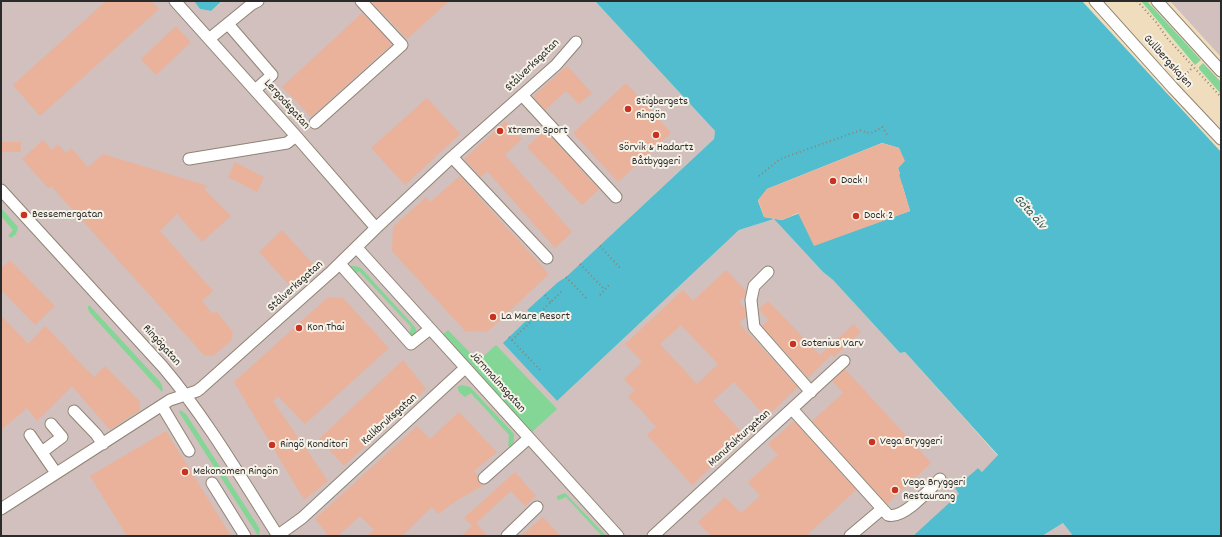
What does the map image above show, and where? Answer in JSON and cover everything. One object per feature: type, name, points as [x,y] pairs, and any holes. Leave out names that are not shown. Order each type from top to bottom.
[{"type":"street","name":"Lergodsgatan","points":[[175,1],[376,228]]},
{"type":"street","points":[[209,39],[252,4],[258,1]]},
{"type":"street","points":[[314,123],[402,45],[361,1]]},
{"type":"street","name":"Gullbergskajen","points":[[1095,1],[1221,139]]},
{"type":"street","points":[[1157,1],[1221,71]]},
{"type":"street","points":[[228,24],[272,74],[255,90]]},
{"type":"street","name":"Stålverksgatan","points":[[1,509],[175,398],[197,391],[340,264],[452,157],[556,65],[576,42]]},
{"type":"street","points":[[522,95],[616,196]]},
{"type":"street","points":[[189,159],[288,143],[296,136]]},
{"type":"street","points":[[452,157],[547,258]]},
{"type":"street","name":"Ringögatan","points":[[1,190],[157,361],[186,395],[218,441],[278,536]]},
{"type":"street","name":"Järnmalmsgatan","points":[[357,248],[618,536]]},
{"type":"street","points":[[340,264],[411,344],[430,329]]},
{"type":"street","points":[[768,272],[754,286],[752,300],[754,327],[811,392]]},
{"type":"street","name":"Manufakturgatan","points":[[653,536],[844,361]]},
{"type":"street","name":"Kalkbruksgatan","points":[[278,536],[302,518],[466,368]]},
{"type":"street","points":[[162,406],[189,450]]},
{"type":"street","points":[[792,409],[888,515],[892,516],[905,512],[940,479]]},
{"type":"street","points":[[74,411],[96,434],[103,444]]},
{"type":"street","points":[[42,452],[62,437],[51,424]]},
{"type":"street","points":[[30,435],[56,473]]},
{"type":"street","points":[[484,478],[529,438]]},
{"type":"street","points":[[212,483],[244,536]]},
{"type":"street","points":[[507,536],[538,507]]},
{"type":"street","points":[[850,536],[882,509]]},
{"type":"path","points":[[1137,1],[1156,22],[1167,38],[1221,97]]},
{"type":"path","points":[[1173,88],[1193,67]]},
{"type":"path","points":[[759,176],[780,159],[861,130],[866,133],[873,132],[882,127],[888,136]]},
{"type":"path","points":[[600,246],[621,269]]},
{"type":"path","points":[[580,264],[604,290]]},
{"type":"path","points":[[566,277],[588,300]]},
{"type":"path","points":[[600,295],[610,284]]},
{"type":"path","points":[[512,340],[562,291]]},
{"type":"path","points":[[545,295],[551,302]]},
{"type":"path","points":[[510,337],[542,372]]},
{"type":"shaded area","points":[[1,1],[194,1],[200,9],[211,11],[223,1],[595,1],[715,131],[714,139],[566,277],[558,282],[527,310],[532,315],[504,343],[557,401],[739,230],[774,219],[900,353],[905,352],[998,456],[982,472],[978,468],[955,488],[960,494],[913,536],[1,536]]},
{"type":"shaded area","points":[[1170,1],[1221,1],[1221,57]]},
{"type":"shaded area","points":[[1063,523],[1073,536],[1042,536]]},
{"type":"green space","points":[[1141,1],[1147,1],[1201,60],[1195,65]]},
{"type":"green space","points":[[1203,63],[1221,82],[1221,94],[1199,69]]},
{"type":"green space","points":[[1,208],[18,227],[16,234],[11,238],[8,236],[13,230],[1,216]]},
{"type":"green space","points":[[348,267],[361,268],[414,326],[416,333],[413,337],[409,337],[411,327],[359,271],[354,275]]},
{"type":"green space","points":[[88,306],[90,306],[161,383],[163,389],[162,392],[90,313]]},
{"type":"green space","points":[[448,330],[478,361],[496,345],[557,409],[532,432],[441,336]]},
{"type":"green space","points":[[462,385],[470,387],[514,434],[514,441],[511,447],[508,446],[509,435],[471,393],[465,397],[459,392],[457,387]]},
{"type":"green space","points":[[180,410],[186,414],[258,526],[260,530],[258,535],[179,412]]},
{"type":"green space","points":[[565,493],[606,536],[602,536],[566,497],[559,500],[557,499],[557,496]]},
{"type":"water","points":[[194,1],[222,1],[211,11],[200,9]]},
{"type":"water","name":"Göta älv","points":[[595,1],[1082,1],[1221,152],[1221,536],[1073,536],[1063,523],[1042,536],[913,536],[959,494],[955,488],[978,468],[982,472],[998,455],[905,352],[900,353],[774,219],[739,230],[557,401],[503,343],[532,315],[527,310],[558,282],[566,277],[714,139],[715,131]],"holes":[[[882,143],[899,148],[904,161],[898,168],[900,174],[782,220],[764,217],[758,201],[767,189]],[[902,184],[910,211],[815,245]]]},
{"type":"building","points":[[106,1],[151,1],[159,9],[40,116],[13,85]]},
{"type":"building","points":[[375,1],[449,1],[407,39],[373,3]]},
{"type":"building","points":[[362,13],[392,44],[311,117],[282,87]]},
{"type":"building","points":[[176,26],[191,42],[156,75],[141,59]]},
{"type":"building","points":[[567,66],[592,93],[579,104],[566,91],[545,110],[533,96]]},
{"type":"building","points":[[626,83],[671,133],[618,182],[573,133]]},
{"type":"building","points":[[427,98],[460,134],[405,185],[371,148]]},
{"type":"building","points":[[506,121],[522,139],[505,155],[572,232],[555,248],[487,171],[481,177],[464,159]]},
{"type":"building","points":[[545,130],[599,189],[582,205],[527,147]]},
{"type":"building","points":[[43,140],[52,150],[58,144],[66,153],[71,148],[88,167],[103,154],[208,186],[204,189],[231,216],[202,242],[177,214],[160,231],[213,291],[202,301],[212,313],[217,312],[233,332],[231,341],[213,356],[204,355],[51,186],[49,189],[22,159]]},
{"type":"building","points":[[1,142],[21,142],[21,152],[1,152]]},
{"type":"building","points":[[882,143],[899,148],[905,161],[898,168],[910,211],[814,246],[798,213],[782,220],[764,217],[758,200],[767,189]]},
{"type":"building","points":[[235,162],[264,177],[257,192],[228,177]]},
{"type":"building","points":[[460,176],[549,274],[487,332],[465,331],[392,251],[393,227],[426,197],[430,202]]},
{"type":"building","points":[[282,230],[314,265],[291,287],[259,252]]},
{"type":"building","points":[[10,260],[55,306],[35,325],[1,290],[1,269]]},
{"type":"building","points":[[726,270],[746,291],[744,297],[739,302],[745,309],[746,317],[739,323],[798,387],[766,417],[734,382],[713,401],[745,436],[692,485],[647,435],[656,427],[628,396],[635,391],[624,379],[642,362],[625,344],[683,290],[693,301]],"holes":[[[681,325],[718,364],[697,384],[660,344]]]},
{"type":"building","points":[[328,297],[343,298],[389,348],[305,424],[278,396],[273,401],[328,481],[304,500],[234,382]]},
{"type":"building","name":"Gotenius Varv","points":[[768,301],[820,355],[854,324],[861,332],[834,357],[832,354],[808,378],[762,326],[768,320],[759,309]]},
{"type":"building","points":[[1,315],[28,344],[45,326],[94,377],[105,366],[140,402],[140,410],[110,430],[72,386],[37,421],[27,408],[1,430]]},
{"type":"building","points":[[403,360],[426,389],[344,466],[319,439]]},
{"type":"building","name":"Vega Bryggeri","points":[[845,369],[931,463],[887,504],[812,421],[843,393],[832,381]]},
{"type":"building","points":[[459,412],[497,452],[474,471],[478,475],[479,482],[484,485],[456,501],[438,514],[432,507],[402,536],[367,536],[374,530],[360,516],[338,536],[329,536],[315,519],[417,426],[430,439]]},
{"type":"building","points":[[794,421],[856,490],[806,536],[711,536],[698,522],[725,497],[741,513],[760,496],[748,482],[778,455],[768,444]]},
{"type":"building","points":[[166,431],[231,536],[127,536],[90,476]]},
{"type":"building","points":[[515,472],[536,496],[525,506],[511,491],[476,523],[487,536],[461,536],[472,526],[464,518]]},
{"type":"building","points":[[543,517],[560,536],[521,536]]},
{"type":"place","name":"Stigbergets Ringön","points":[[628,109]]},
{"type":"place","name":"Xtreme Sport","points":[[500,131]]},
{"type":"place","name":"Sörvik & Hadartz Båtbyggeri","points":[[656,135]]},
{"type":"place","name":"Dock 1","points":[[833,181]]},
{"type":"place","name":"Bessemergatan","points":[[24,215]]},
{"type":"place","name":"Dock 2","points":[[856,216]]},
{"type":"place","name":"La Mare Resort","points":[[493,317]]},
{"type":"place","name":"Kon Thai","points":[[299,328]]},
{"type":"place","name":"Gotenius Varv","points":[[793,344]]},
{"type":"place","name":"Vega Bryggeri","points":[[872,442]]},
{"type":"place","name":"Ringö Konditori","points":[[272,445]]},
{"type":"place","name":"Mekonomen Ringön","points":[[185,472]]},
{"type":"place","name":"Vega Bryggeri Restaurang","points":[[895,490]]}]
